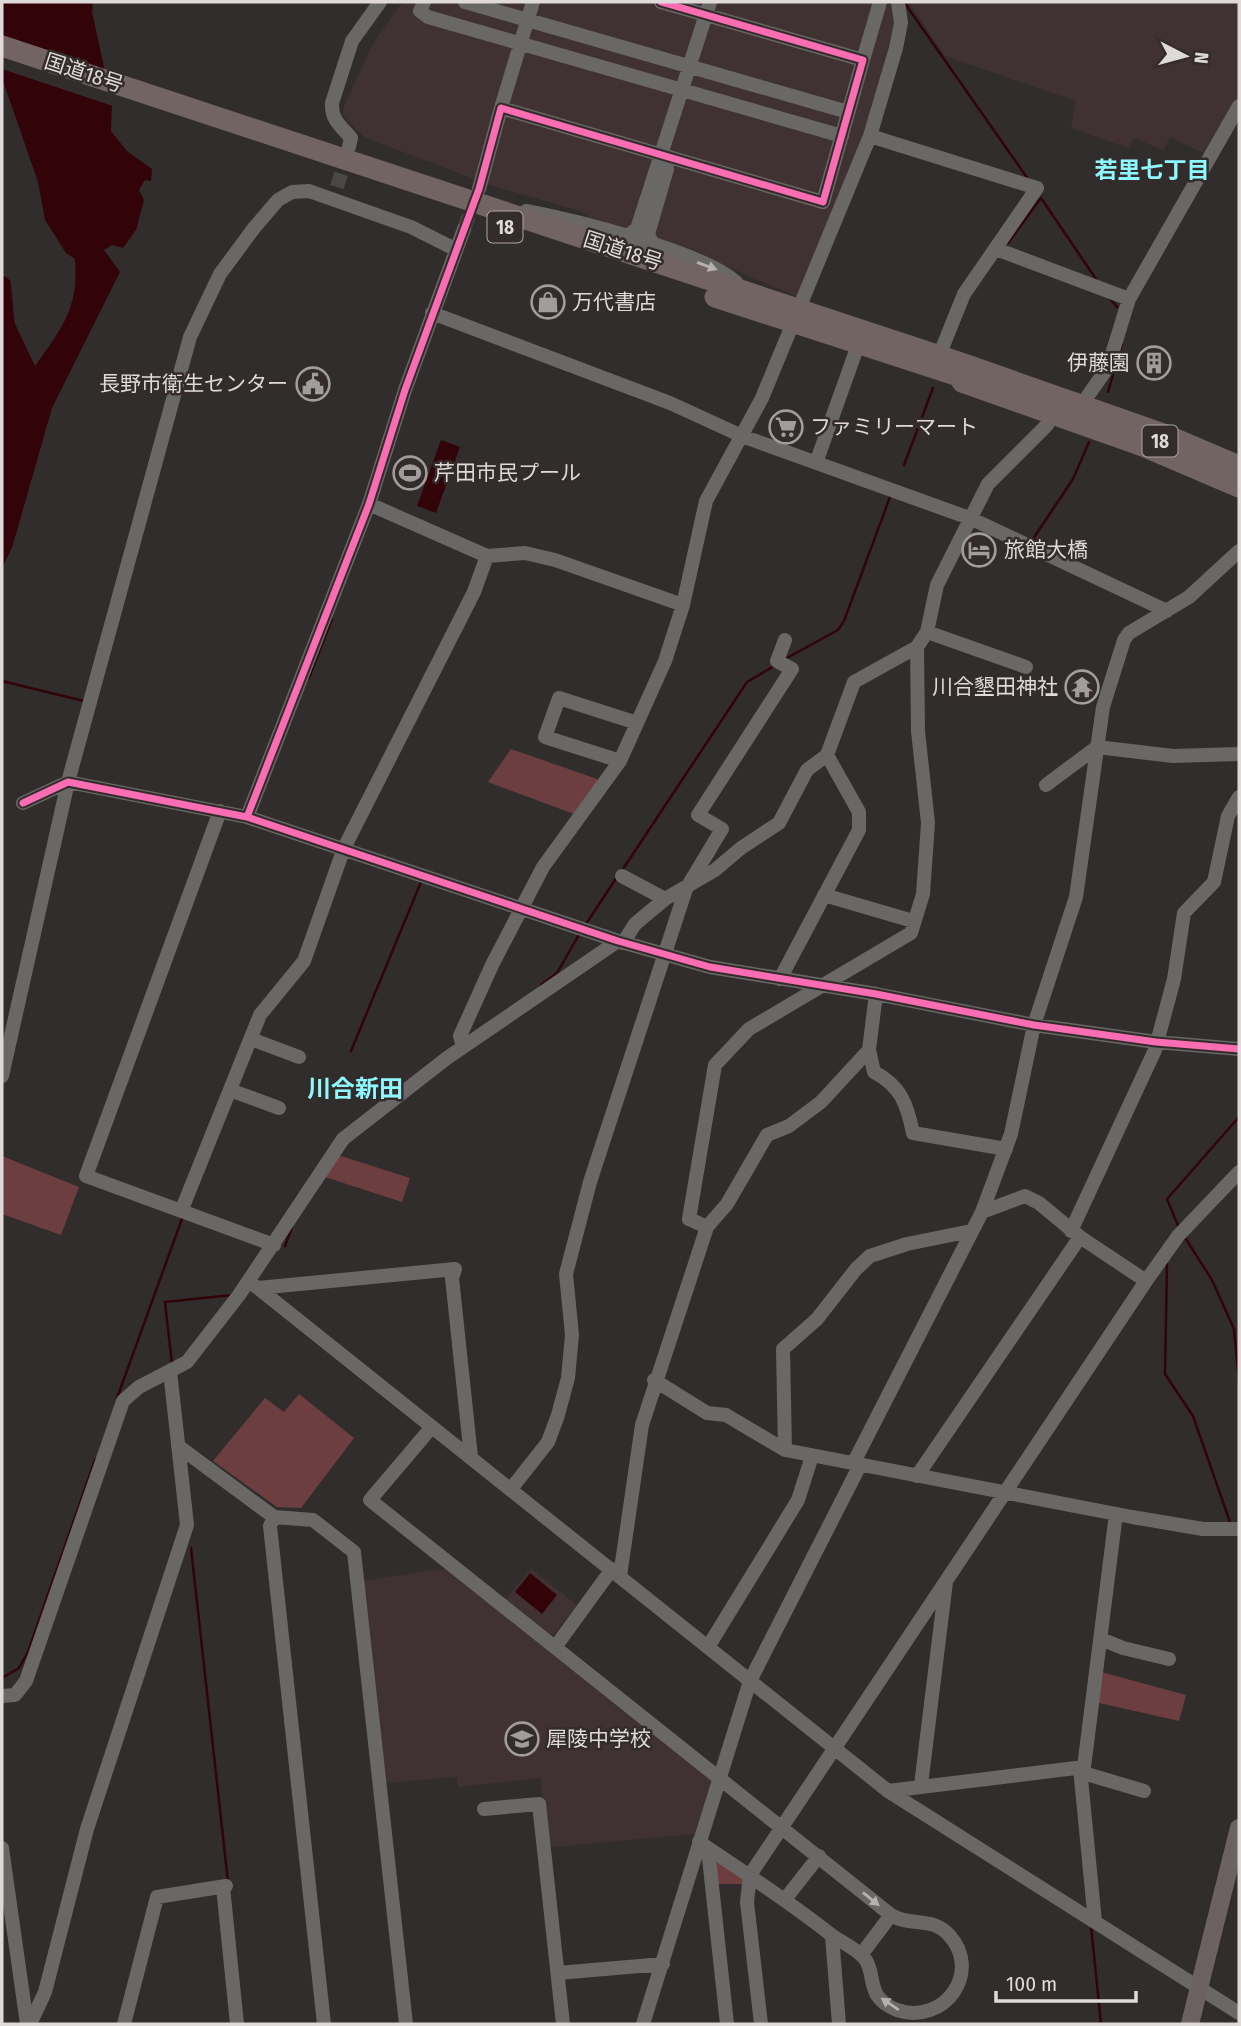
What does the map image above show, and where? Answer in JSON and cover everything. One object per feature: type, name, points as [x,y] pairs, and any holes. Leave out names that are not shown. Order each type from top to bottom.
[{"type":"highway","name":"国道18号","points":[[2,46],[275,143],[796,317],[1082,405],[1166,435],[1239,466]]},
{"type":"highway","name":"国道18号","points":[[2,59],[501,211],[745,291],[858,345],[950,365]]},
{"type":"highway","name":"18","points":[[950,365],[1053,413],[1185,462],[1239,487]]},
{"type":"highway","name":"国道18号","points":[[1082,405],[1239,475]]},
{"type":"highway","name":"18","points":[[1082,405],[1146,415],[1239,453]]},
{"type":"main road","points":[[1190,2024],[1239,1831]]},
{"type":"street","points":[[349,147],[351,138],[336,122],[332,103],[352,41],[380,2]]},
{"type":"street","points":[[424,2],[420,11],[428,17],[842,136]]},
{"type":"street","points":[[465,2],[848,112]]},
{"type":"street","points":[[479,189],[533,2]]},
{"type":"street","points":[[661,2],[708,8],[863,60]]},
{"type":"street","points":[[502,108],[823,202],[880,2]]},
{"type":"street","points":[[463,1047],[460,1036],[521,909],[543,867],[620,761],[664,661],[683,605],[705,501],[742,436],[796,317],[870,136],[896,48],[901,23],[898,2]]},
{"type":"street","points":[[625,236],[637,229],[708,8]]},
{"type":"street","points":[[1082,405],[1108,367],[1129,299],[1239,106]]},
{"type":"street","points":[[870,136],[1037,188],[964,295],[950,365]]},
{"type":"street","points":[[654,247],[648,233],[667,169],[663,154]]},
{"type":"street","points":[[2,1076],[68,782],[175,382],[198,315],[220,274],[278,200],[292,192],[335,193],[455,249]]},
{"type":"street","points":[[501,211],[510,207],[572,220],[625,236],[718,270],[745,291]]},
{"type":"street","points":[[247,817],[369,503],[432,313],[464,229]]},
{"type":"street","points":[[996,249],[1129,299]]},
{"type":"street","points":[[432,313],[670,403],[742,436],[972,519],[1167,611]]},
{"type":"street","points":[[816,463],[858,345]]},
{"type":"street","points":[[2,1696],[15,1695],[26,1681],[119,1400],[187,1362],[247,1289],[343,1139],[463,1047],[620,942],[635,924],[665,900],[686,889],[779,823],[807,770],[827,755],[854,682],[917,647],[927,632],[937,585],[988,484],[1047,425],[1053,413]]},
{"type":"street","points":[[369,503],[487,556],[525,553],[555,560],[683,605]]},
{"type":"street","points":[[643,2024],[704,1845],[720,1776],[750,1681],[982,1212],[1006,1149],[1023,1086],[1034,1025],[1076,897],[1103,707],[1124,640],[1129,633],[1189,597],[1239,551]]},
{"type":"street","points":[[181,1209],[260,1015],[303,961],[344,848],[474,593],[487,556]]},
{"type":"street","points":[[927,632],[1026,667]]},
{"type":"street","points":[[511,1489],[548,1442],[558,1415],[568,1378],[572,1335],[566,1274],[590,1182],[686,889],[722,829],[698,815],[792,669],[780,663],[785,640]]},
{"type":"street","points":[[707,1227],[689,1219],[715,1065],[749,1029],[911,933],[923,894],[928,822],[918,731],[917,647]]},
{"type":"street","points":[[620,761],[545,737],[559,698],[637,723]]},
{"type":"street","points":[[1046,785],[1097,747],[1173,756],[1239,754]]},
{"type":"street","points":[[780,979],[859,830],[861,821],[859,812],[827,755]]},
{"type":"street","points":[[23,803],[68,782],[220,811],[344,848],[664,955],[1034,1025],[1156,1042],[1239,1049]]},
{"type":"street","points":[[917,1476],[1076,1234],[1138,1091],[1156,1042],[1174,979],[1184,913],[1214,882],[1228,816],[1239,797]]},
{"type":"street","points":[[220,811],[86,1176],[274,1245]]},
{"type":"street","points":[[622,876],[665,900]]},
{"type":"street","points":[[824,895],[913,921]]},
{"type":"street","points":[[876,994],[869,1050],[874,1072],[891,1081],[898,1089],[908,1108],[913,1133],[1006,1149]]},
{"type":"street","points":[[251,1039],[299,1057]]},
{"type":"street","points":[[556,1646],[616,1573],[642,1425],[654,1380],[707,1227],[737,1188],[767,1135],[789,1126],[821,1102],[869,1050]]},
{"type":"street","points":[[230,1090],[275,1107]]},
{"type":"street","points":[[761,2024],[747,1902],[750,1875],[1146,1281],[1181,1233],[1239,1172]]},
{"type":"street","points":[[982,1212],[1025,1196],[1039,1203],[1076,1234],[1146,1281]]},
{"type":"street","points":[[785,1450],[783,1349],[817,1319],[856,1269],[870,1256],[950,1233],[971,1231]]},
{"type":"street","points":[[247,1289],[454,1269],[452,1278],[471,1457]]},
{"type":"street","points":[[247,1289],[471,1457],[888,1791],[1239,2013]]},
{"type":"street","points":[[29,2024],[45,1992],[87,1829],[187,1525],[170,1371]]},
{"type":"street","points":[[654,1380],[707,1413],[726,1415],[785,1450],[1116,1514],[1203,1529],[1239,1529]]},
{"type":"street","points":[[431,1428],[370,1500],[720,1776],[891,1915],[898,1920],[932,1922],[952,1938],[963,1962],[958,1989],[938,2010],[922,2013],[895,2010],[876,1994],[866,1960],[861,1955],[832,1936],[786,1898],[704,1845]]},
{"type":"street","points":[[178,1446],[274,1517],[313,1520],[354,1552],[405,2024]]},
{"type":"street","points":[[708,1647],[798,1500],[813,1456]]},
{"type":"street","points":[[1080,1770],[1084,1768],[1116,1514]]},
{"type":"street","points":[[274,1517],[270,1525],[324,2024]]},
{"type":"street","points":[[921,1785],[947,1577]]},
{"type":"street","points":[[1101,1639],[1123,1648],[1169,1659]]},
{"type":"street","points":[[1080,1770],[1095,1922]]},
{"type":"street","points":[[888,1791],[921,1785],[1080,1770],[1144,1791]]},
{"type":"street","points":[[484,1810],[539,1804],[563,2024]]},
{"type":"street","points":[[704,1845],[727,2024]]},
{"type":"street","points":[[2,1847],[29,2024]]},
{"type":"street","points":[[786,1898],[818,1856]]},
{"type":"street","points":[[124,2024],[156,1897],[225,1887],[237,2024]]},
{"type":"street","points":[[861,1955],[891,1915]]},
{"type":"street","points":[[832,1936],[839,2024]]},
{"type":"street","points":[[558,1973],[663,1964]]},
{"type":"shaded area","points":[[2,2],[93,2],[92,12],[112,104],[111,131],[127,151],[152,169],[151,181],[145,180],[139,190],[144,200],[136,230],[123,248],[112,245],[104,250],[120,272],[52,408],[12,548],[2,568],[2,304],[8,309],[35,366],[67,317],[76,276],[75,259],[66,253],[45,220],[38,182],[2,78]]},
{"type":"shaded area","points":[[410,2],[895,2],[896,38],[866,134],[798,297],[705,257],[590,218],[580,211],[490,185],[364,137],[344,117],[343,109],[372,45],[400,5]]},
{"type":"shaded area","points":[[909,2],[1239,2],[1239,99],[1206,154],[1170,137],[1163,150],[1134,138],[1128,148],[1071,128],[1076,101],[945,56]]},
{"type":"shaded area","points":[[441,440],[460,447],[436,513],[417,506]]},
{"type":"shaded area","points":[[511,749],[600,780],[574,814],[488,782]]},
{"type":"shaded area","points":[[338,1155],[410,1178],[402,1202],[325,1177]]},
{"type":"shaded area","points":[[2,1156],[79,1187],[61,1235],[2,1214]]},
{"type":"shaded area","points":[[299,1394],[354,1438],[301,1508],[277,1507],[213,1461],[265,1398],[284,1412]]},
{"type":"shaded area","name":"犀陵中学校","points":[[450,1568],[713,1780],[694,1834],[553,1847],[549,1844],[540,1778],[458,1787],[457,1777],[383,1783],[361,1581]]},
{"type":"shaded area","points":[[531,1569],[577,1605],[554,1634],[550,1635],[505,1600]]},
{"type":"shaded area","points":[[530,1573],[557,1595],[542,1614],[515,1592]]},
{"type":"shaded area","points":[[1101,1672],[1186,1695],[1179,1721],[1095,1702]]},
{"type":"shaded area","points":[[715,1858],[742,1878],[743,1884],[713,1884]]},
{"type":"pier","points":[[2,35],[109,71],[116,107],[2,69]]},
{"type":"waterway","points":[[904,2],[1028,179]]},
{"type":"waterway","points":[[1041,198],[1096,279]]},
{"type":"waterway","points":[[1008,243],[1040,199]]},
{"type":"waterway","points":[[2,285],[6,330]]},
{"type":"waterway","points":[[1109,297],[1117,307]]},
{"type":"waterway","points":[[1108,392],[1122,344]]},
{"type":"waterway","points":[[904,465],[933,388]]},
{"type":"waterway","points":[[1033,539],[1073,479],[1089,442]]},
{"type":"waterway","points":[[785,659],[838,630],[844,621],[890,497]]},
{"type":"waterway","points":[[309,678],[332,619]]},
{"type":"waterway","points":[[621,872],[747,682],[774,666]]},
{"type":"waterway","points":[[2,681],[84,701]]},
{"type":"waterway","points":[[586,924],[617,877]]},
{"type":"waterway","points":[[351,1051],[421,882]]},
{"type":"waterway","points":[[541,985],[557,973],[580,933]]},
{"type":"waterway","points":[[1179,1228],[1167,1199],[1239,1117]]},
{"type":"waterway","points":[[117,1398],[183,1216]]},
{"type":"waterway","points":[[285,1246],[292,1227]]},
{"type":"waterway","points":[[1184,1236],[1212,1280],[1234,1329],[1239,1383]]},
{"type":"waterway","points":[[1167,1263],[1165,1374],[1193,1416],[1231,1525]]},
{"type":"waterway","points":[[172,1364],[165,1302],[232,1295]]},
{"type":"waterway","points":[[2,1678],[19,1668],[28,1652],[95,1460]]},
{"type":"waterway","points":[[191,1548],[228,1882]]},
{"type":"waterway","points":[[1091,1926],[1101,2024]]},
{"type":"tunnel","points":[[337,187],[348,151]]},
{"type":"tunnel","points":[[464,229],[477,193]]},
{"type":"cycle path","points":[[247,817],[369,504],[405,390],[479,189],[501,108],[823,202],[863,60],[661,2]]},
{"type":"cycle path","points":[[23,803],[68,782],[247,817],[618,941],[710,967],[876,994],[1034,1025],[1156,1042],[1239,1049]]},
{"type":"place","name":"万代書店","points":[[548,302]]},
{"type":"place","name":"伊藤園","points":[[1154,363]]},
{"type":"place","name":"長野市衛生センター","points":[[313,384]]},
{"type":"place","name":"ファミリーマート","points":[[786,427]]},
{"type":"place","name":"芹田市民プール","points":[[410,473]]},
{"type":"place","name":"旅館大橋","points":[[979,550]]},
{"type":"place","name":"川合墾田神社","points":[[1082,687]]},
{"type":"place","name":"犀陵中学校","points":[[522,1739]]},
{"type":"district","name":"若里七丁目","points":[[1152,170]]},
{"type":"district","name":"川合新田","points":[[355,1089]]}]
